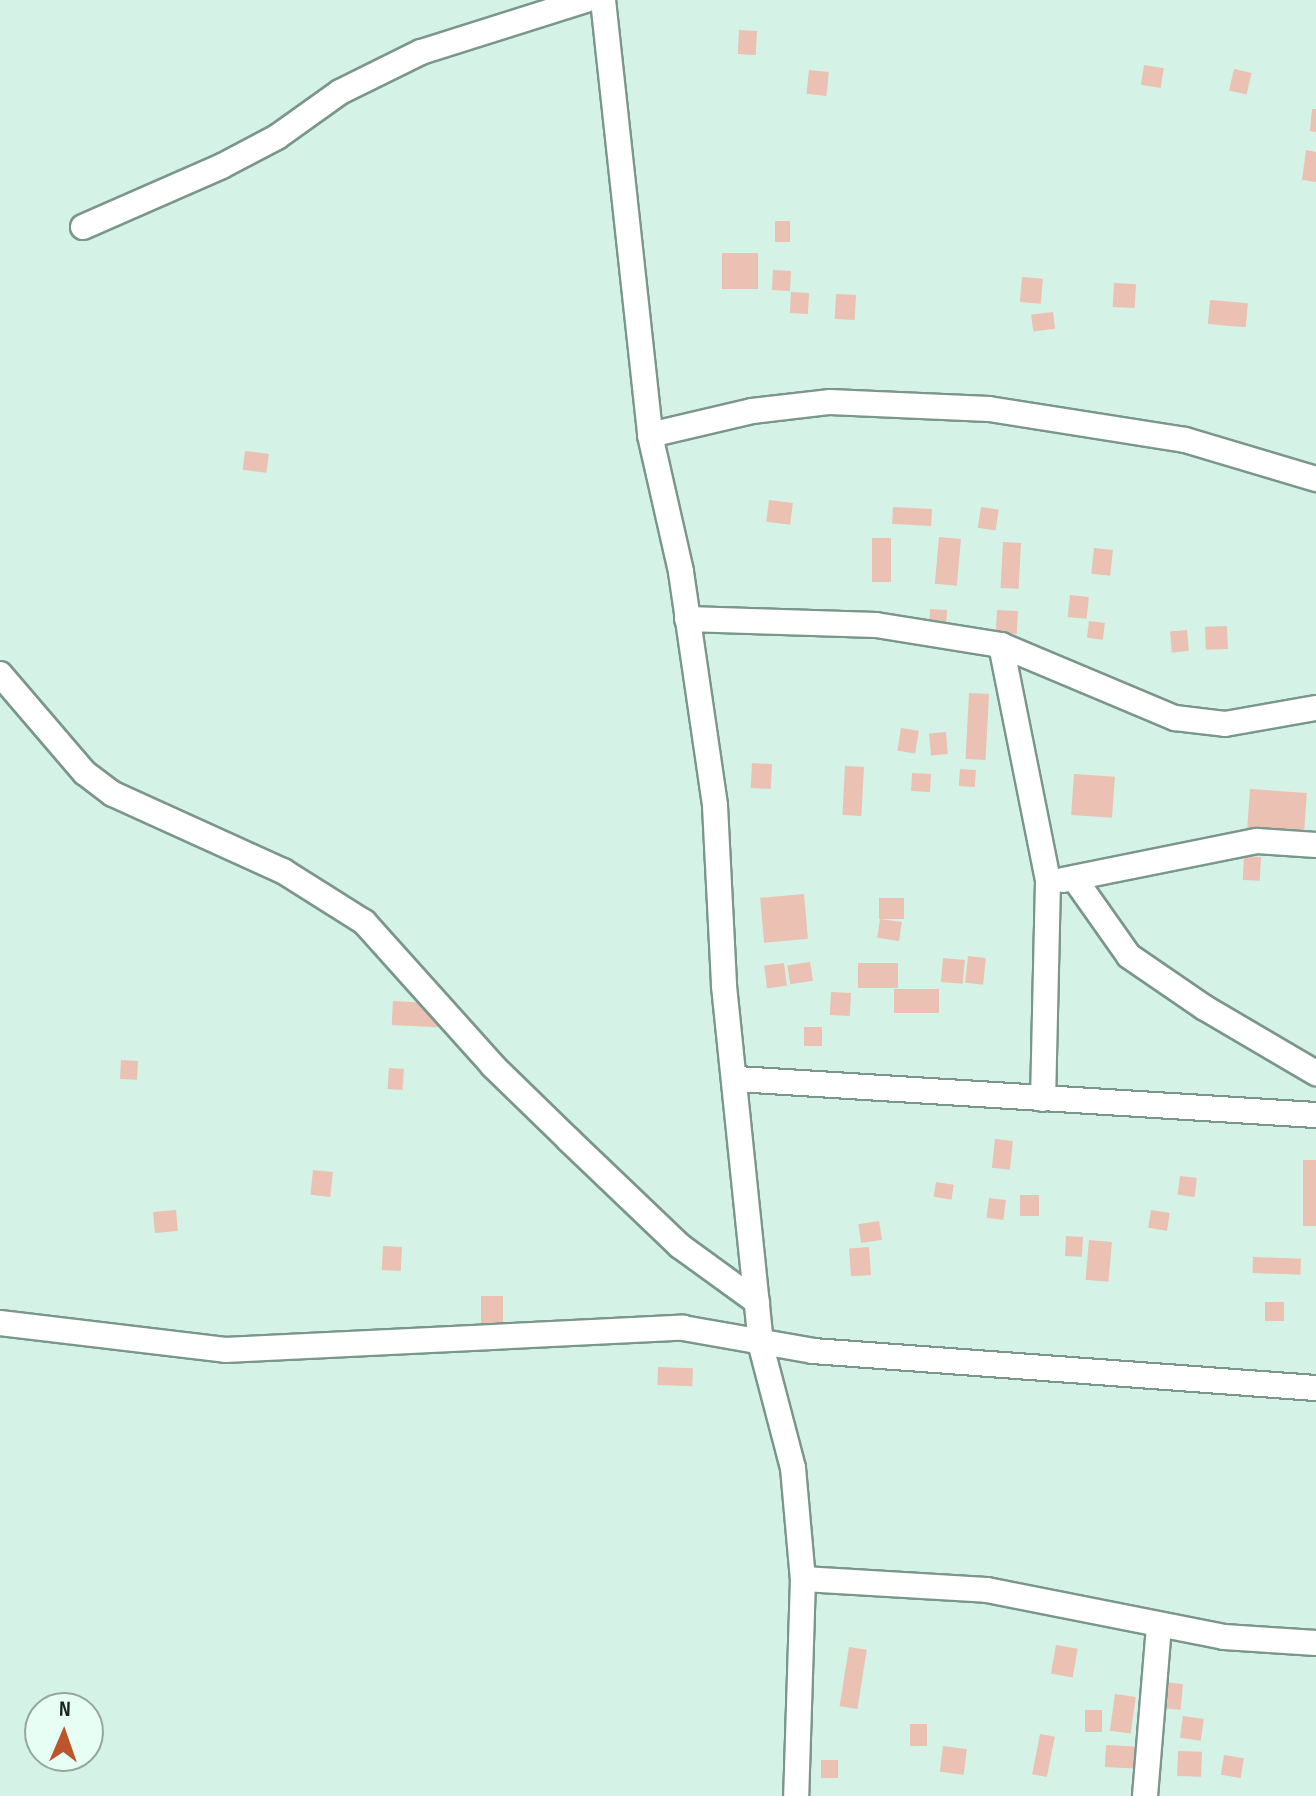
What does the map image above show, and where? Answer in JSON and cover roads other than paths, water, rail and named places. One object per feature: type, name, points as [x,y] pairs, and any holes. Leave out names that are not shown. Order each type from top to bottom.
[{"type":"street","points":[[83,227],[222,166],[277,137],[340,92],[421,52],[586,0]]},
{"type":"street","points":[[603,0],[650,435],[687,619],[715,806],[724,986],[737,1079],[761,1346],[793,1468],[803,1579],[796,1796]]},
{"type":"street","points":[[650,435],[752,411],[830,402],[989,409],[1185,440],[1316,479]]},
{"type":"street","points":[[687,619],[876,625],[1001,645],[1175,718],[1225,724],[1316,708]]},
{"type":"street","points":[[1001,645],[1048,881],[1043,1099]]},
{"type":"street","points":[[0,674],[85,773],[113,794],[283,871],[364,922],[493,1066],[569,1140],[680,1246],[757,1302]]},
{"type":"street","points":[[1048,881],[1257,841],[1316,845]]},
{"type":"street","points":[[1074,878],[1129,956],[1205,1008],[1316,1073]]},
{"type":"street","points":[[737,1079],[1316,1115]]},
{"type":"street","points":[[0,1323],[225,1350],[683,1328],[727,1333],[761,1346],[1316,1388]]},
{"type":"street","points":[[803,1579],[987,1590],[1089,1606],[1159,1627],[1316,1643]]},
{"type":"street","points":[[1145,1796],[1159,1627]]}]
